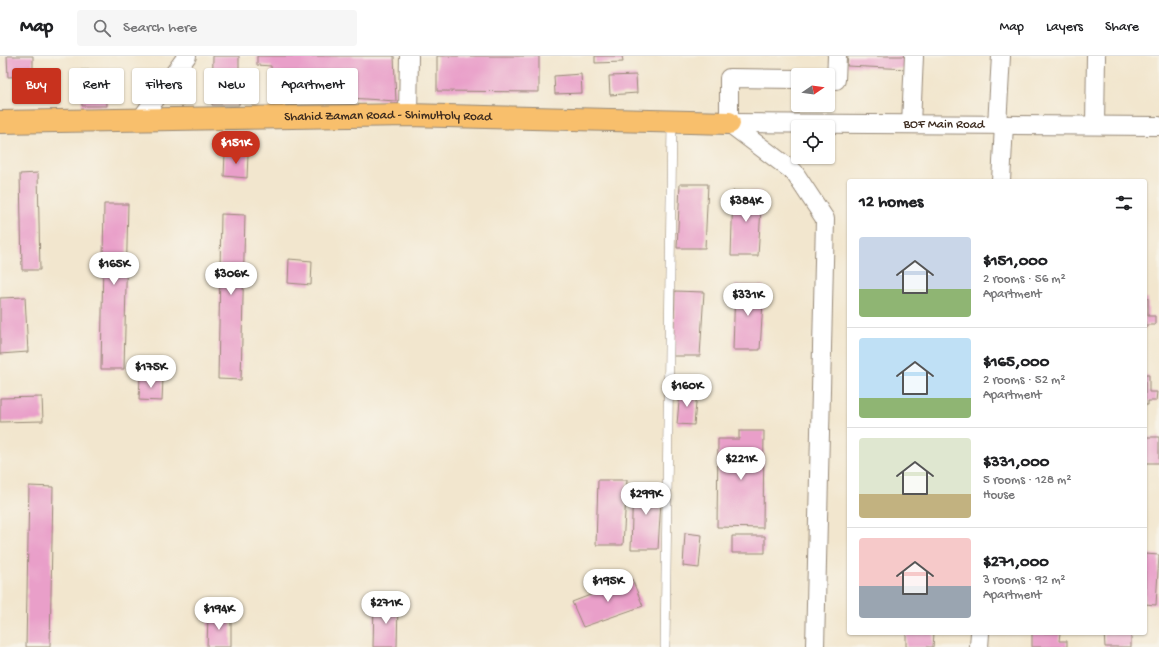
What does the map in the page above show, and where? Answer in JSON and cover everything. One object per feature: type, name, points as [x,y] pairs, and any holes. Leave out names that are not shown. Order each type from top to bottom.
[{"type":"main road","name":"Shahid Zaman Road - Shimultoly Road","points":[[0,122],[408,116],[729,123]]},
{"type":"street","points":[[140,120],[186,56]]},
{"type":"street","points":[[408,116],[409,56]]},
{"type":"street","points":[[835,80],[837,56]]},
{"type":"street","points":[[911,124],[914,56]]},
{"type":"street","points":[[1001,179],[1000,125],[1002,56]]},
{"type":"street","points":[[1095,125],[1096,56]]},
{"type":"street","points":[[791,79],[729,78],[729,123],[794,172],[825,218],[815,647]]},
{"type":"street","name":"BOF Main Road","points":[[729,123],[1159,126]]},
{"type":"street","points":[[979,647],[980,635]]},
{"type":"lane","points":[[666,647],[672,122]]},
{"type":"building","points":[[7,56],[33,56],[33,68],[12,68],[12,77],[8,77]]},
{"type":"building","points":[[213,56],[239,56],[239,68],[213,68]]},
{"type":"building","points":[[257,56],[394,56],[396,101],[358,99],[358,68],[271,68],[271,66],[257,65]]},
{"type":"building","points":[[437,56],[539,56],[539,92],[437,91]]},
{"type":"building","points":[[595,56],[622,56],[623,62],[595,63]]},
{"type":"building","points":[[848,56],[908,56],[908,69],[847,66]]},
{"type":"building","points":[[581,74],[582,93],[555,94],[554,76]]},
{"type":"building","points":[[636,75],[637,93],[610,95],[609,76]]},
{"type":"building","points":[[82,104],[107,104],[107,106],[82,106]]},
{"type":"building","points":[[212,104],[239,104],[239,105]]},
{"type":"building","points":[[225,153],[248,154],[247,178],[224,176]]},
{"type":"building","points":[[38,173],[40,270],[22,270],[20,174]]},
{"type":"building","points":[[680,184],[708,184],[705,248],[677,248]]},
{"type":"building","points":[[733,191],[762,192],[758,256],[731,256]]},
{"type":"building","points":[[104,204],[128,204],[124,369],[101,369]]},
{"type":"building","points":[[221,214],[245,215],[241,380],[218,379]]},
{"type":"building","points":[[289,259],[312,261],[311,285],[288,283]]},
{"type":"building","points":[[735,285],[764,286],[760,350],[733,350]]},
{"type":"building","points":[[675,291],[704,292],[700,356],[673,356]]},
{"type":"building","points":[[25,297],[28,352],[0,354],[0,298]]},
{"type":"building","points":[[1147,298],[1148,316],[1155,316],[1155,325],[1147,325]]},
{"type":"building","points":[[1147,375],[1149,375],[1149,392],[1157,392],[1156,401],[1148,401],[1148,405]]},
{"type":"building","points":[[140,376],[163,378],[162,401],[139,400]]},
{"type":"building","points":[[680,391],[697,392],[694,425],[677,424]]},
{"type":"building","points":[[42,397],[43,421],[0,422],[0,398]]},
{"type":"building","points":[[739,431],[764,431],[763,528],[717,527],[718,439],[739,439]]},
{"type":"building","points":[[1147,437],[1159,437],[1159,463],[1147,463]]},
{"type":"building","points":[[598,480],[627,480],[623,545],[596,545]]},
{"type":"building","points":[[633,484],[662,485],[658,549],[631,549]]},
{"type":"building","points":[[29,486],[53,487],[50,647],[26,647]]},
{"type":"building","points":[[685,533],[702,535],[699,568],[683,566]]},
{"type":"building","points":[[732,536],[765,536],[765,553],[732,553]]},
{"type":"building","points":[[1147,554],[1159,555],[1156,605],[1147,604]]},
{"type":"building","points":[[632,579],[643,606],[583,627],[572,602]]},
{"type":"building","points":[[374,603],[398,603],[397,647],[373,647]]},
{"type":"building","points":[[208,614],[231,614],[231,647],[207,647]]},
{"type":"building","points":[[906,635],[934,635],[933,647],[906,647]]},
{"type":"building","points":[[1032,635],[1060,635],[1059,641],[1067,641],[1067,647],[1032,647]]},
{"type":"building","points":[[1104,635],[1131,635],[1131,647],[1105,647]]}]
